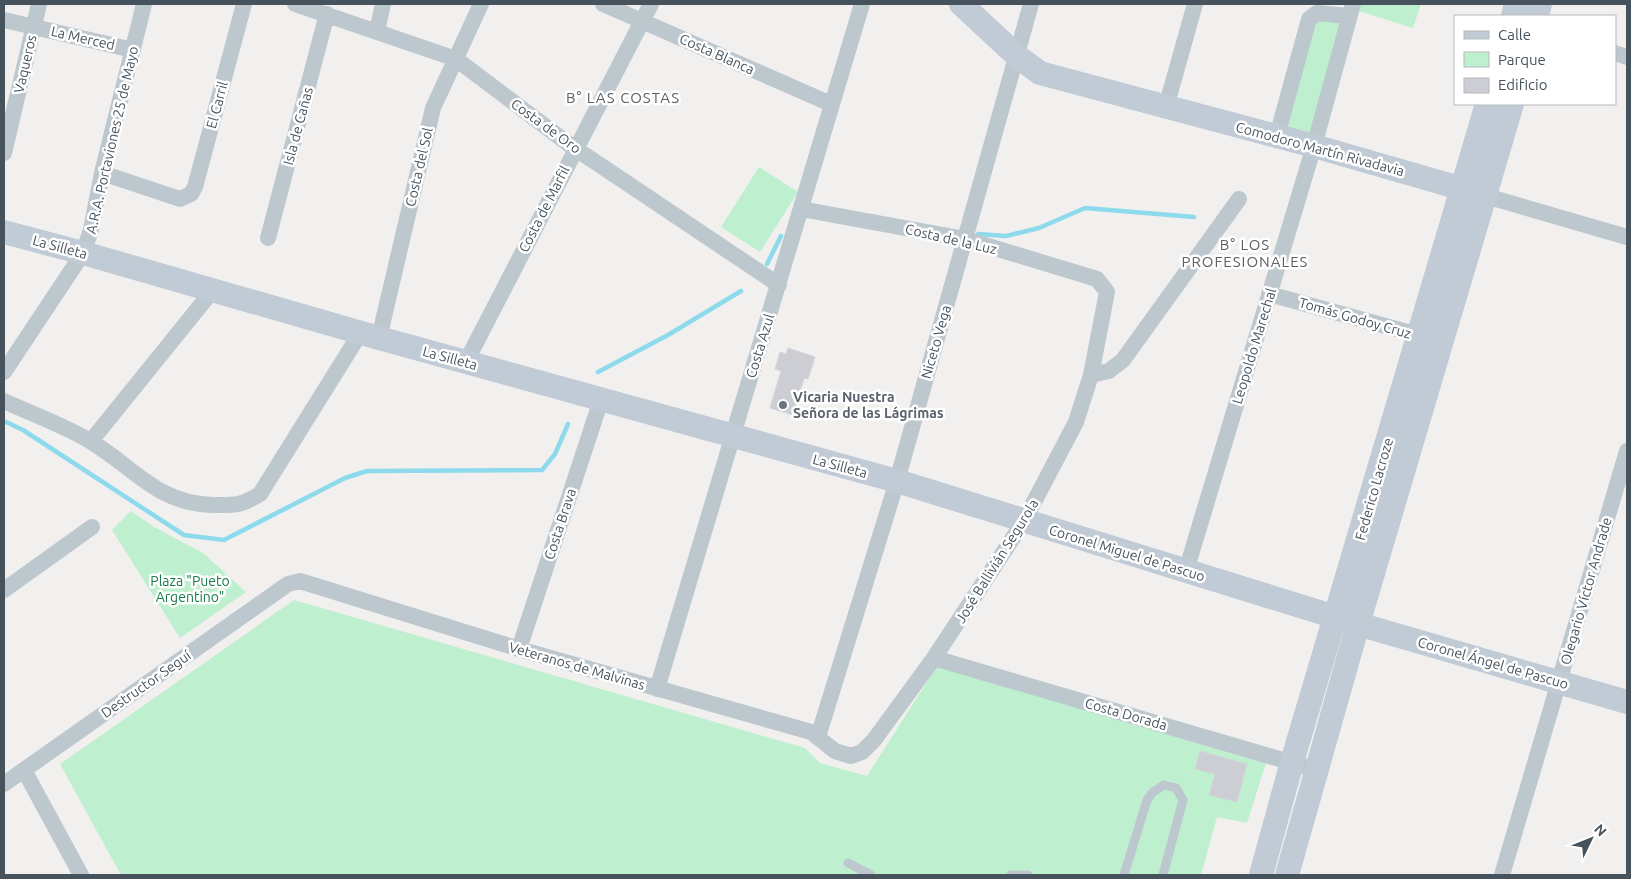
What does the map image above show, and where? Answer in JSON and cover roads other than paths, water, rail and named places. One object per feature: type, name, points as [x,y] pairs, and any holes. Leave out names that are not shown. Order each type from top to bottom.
[{"type":"street","name":"Vaqueros","points":[[4,152],[39,4]]},
{"type":"street","name":"A.R.A. Portaviones 25 de Mayo","points":[[4,372],[83,252],[91,230],[102,173],[144,4]]},
{"type":"street","name":"El Carril","points":[[102,173],[180,198],[191,194],[195,186],[244,4]]},
{"type":"street","name":"Costa de Oro","points":[[295,4],[456,59],[575,149],[779,285]]},
{"type":"street","points":[[377,31],[383,4]]},
{"type":"street","name":"Costa del Sol","points":[[91,442],[152,487],[174,499],[202,505],[242,505],[260,494],[370,335],[433,108],[481,4]]},
{"type":"street","name":"Costa Blanca","points":[[603,4],[831,104]]},
{"type":"street","name":"Costa de Marfil","points":[[466,362],[651,4]]},
{"type":"street","name":"Costa Azul","points":[[657,689],[862,4]]},
{"type":"street","name":"Comodoro Martín Rivadavia","points":[[962,4],[1016,56],[1040,73],[1314,146],[1627,237]]},
{"type":"street","name":"Niceto Vega","points":[[818,737],[897,482],[1031,4]]},
{"type":"street","points":[[1166,107],[1195,4]]},
{"type":"street","points":[[1277,136],[1309,19],[1317,14],[1351,10]]},
{"type":"street","name":"Leopoldo Marechal","points":[[1186,572],[1314,146],[1351,10]]},
{"type":"street","name":"Isla de Cañas","points":[[268,238],[327,14]]},
{"type":"street","name":"La Merced","points":[[4,20],[133,50]]},
{"type":"street","name":"Federico Lacroze","points":[[1288,875],[1317,770],[1347,621],[1418,336],[1487,105]]},
{"type":"street","name":"Federico Lacroze","points":[[1261,875],[1292,762],[1347,621],[1442,341],[1512,105]]},
{"type":"street","points":[[1091,375],[1109,371],[1123,360],[1239,199]]},
{"type":"street","name":"Costa de la Luz","points":[[801,209],[964,239],[1097,280]]},
{"type":"street","name":"La Silleta","points":[[4,232],[83,252],[370,335],[897,482]]},
{"type":"street","name":"José Ballivián Segurola","points":[[862,752],[934,658],[1024,522],[1076,422],[1091,375],[1107,292],[1097,280]]},
{"type":"street","points":[[4,400],[91,442],[214,290]]},
{"type":"street","name":"Tomás Godoy Cruz","points":[[1269,294],[1442,341]]},
{"type":"street","name":"Costa Brava","points":[[519,649],[602,400]]},
{"type":"street","name":"Olegario Víctor Andrade","points":[[1502,875],[1627,451]]},
{"type":"street","name":"Coronel Miguel de Pascuo","points":[[897,482],[1347,621]]},
{"type":"street","points":[[4,590],[92,527]]},
{"type":"street","name":"Veteranos de Malvinas","points":[[288,584],[300,581],[519,649],[811,732],[835,751],[851,756],[862,752]]},
{"type":"street","name":"Destructor Seguí","points":[[4,784],[288,584]]},
{"type":"street","name":"Coronel Ángel de Pascuo","points":[[1347,621],[1627,702]]},
{"type":"street","name":"Costa Dorada","points":[[934,658],[1317,770]]},
{"type":"street","points":[[24,770],[81,875]]},
{"type":"lane","points":[[1124,875],[1147,800],[1153,792],[1164,785],[1176,788],[1183,800],[1163,875]]},
{"type":"lane","points":[[848,863],[871,875]]},
{"type":"lane","points":[[1011,875],[1028,875]]},
{"type":"waterway","points":[[978,234],[1006,236],[1039,228],[1085,208],[1194,217]]},
{"type":"waterway","points":[[767,264],[781,236]]},
{"type":"waterway","points":[[598,372],[668,335],[741,291]]},
{"type":"waterway","points":[[4,421],[23,430],[184,535],[224,540],[345,478],[367,471],[542,470],[555,454],[568,424]]},
{"type":"place","name":"Vicaria Nuestra Señora de las Lágrimas","points":[[783,405]]},
{"type":"district","name":"B° LAS COSTAS","points":[[623,97]]},
{"type":"district","name":"B° LOS PROFESIONALES","points":[[1245,252]]},
{"type":"park label","name":"Plaza \"Pueto Argentino\"","points":[[190,590]]}]
